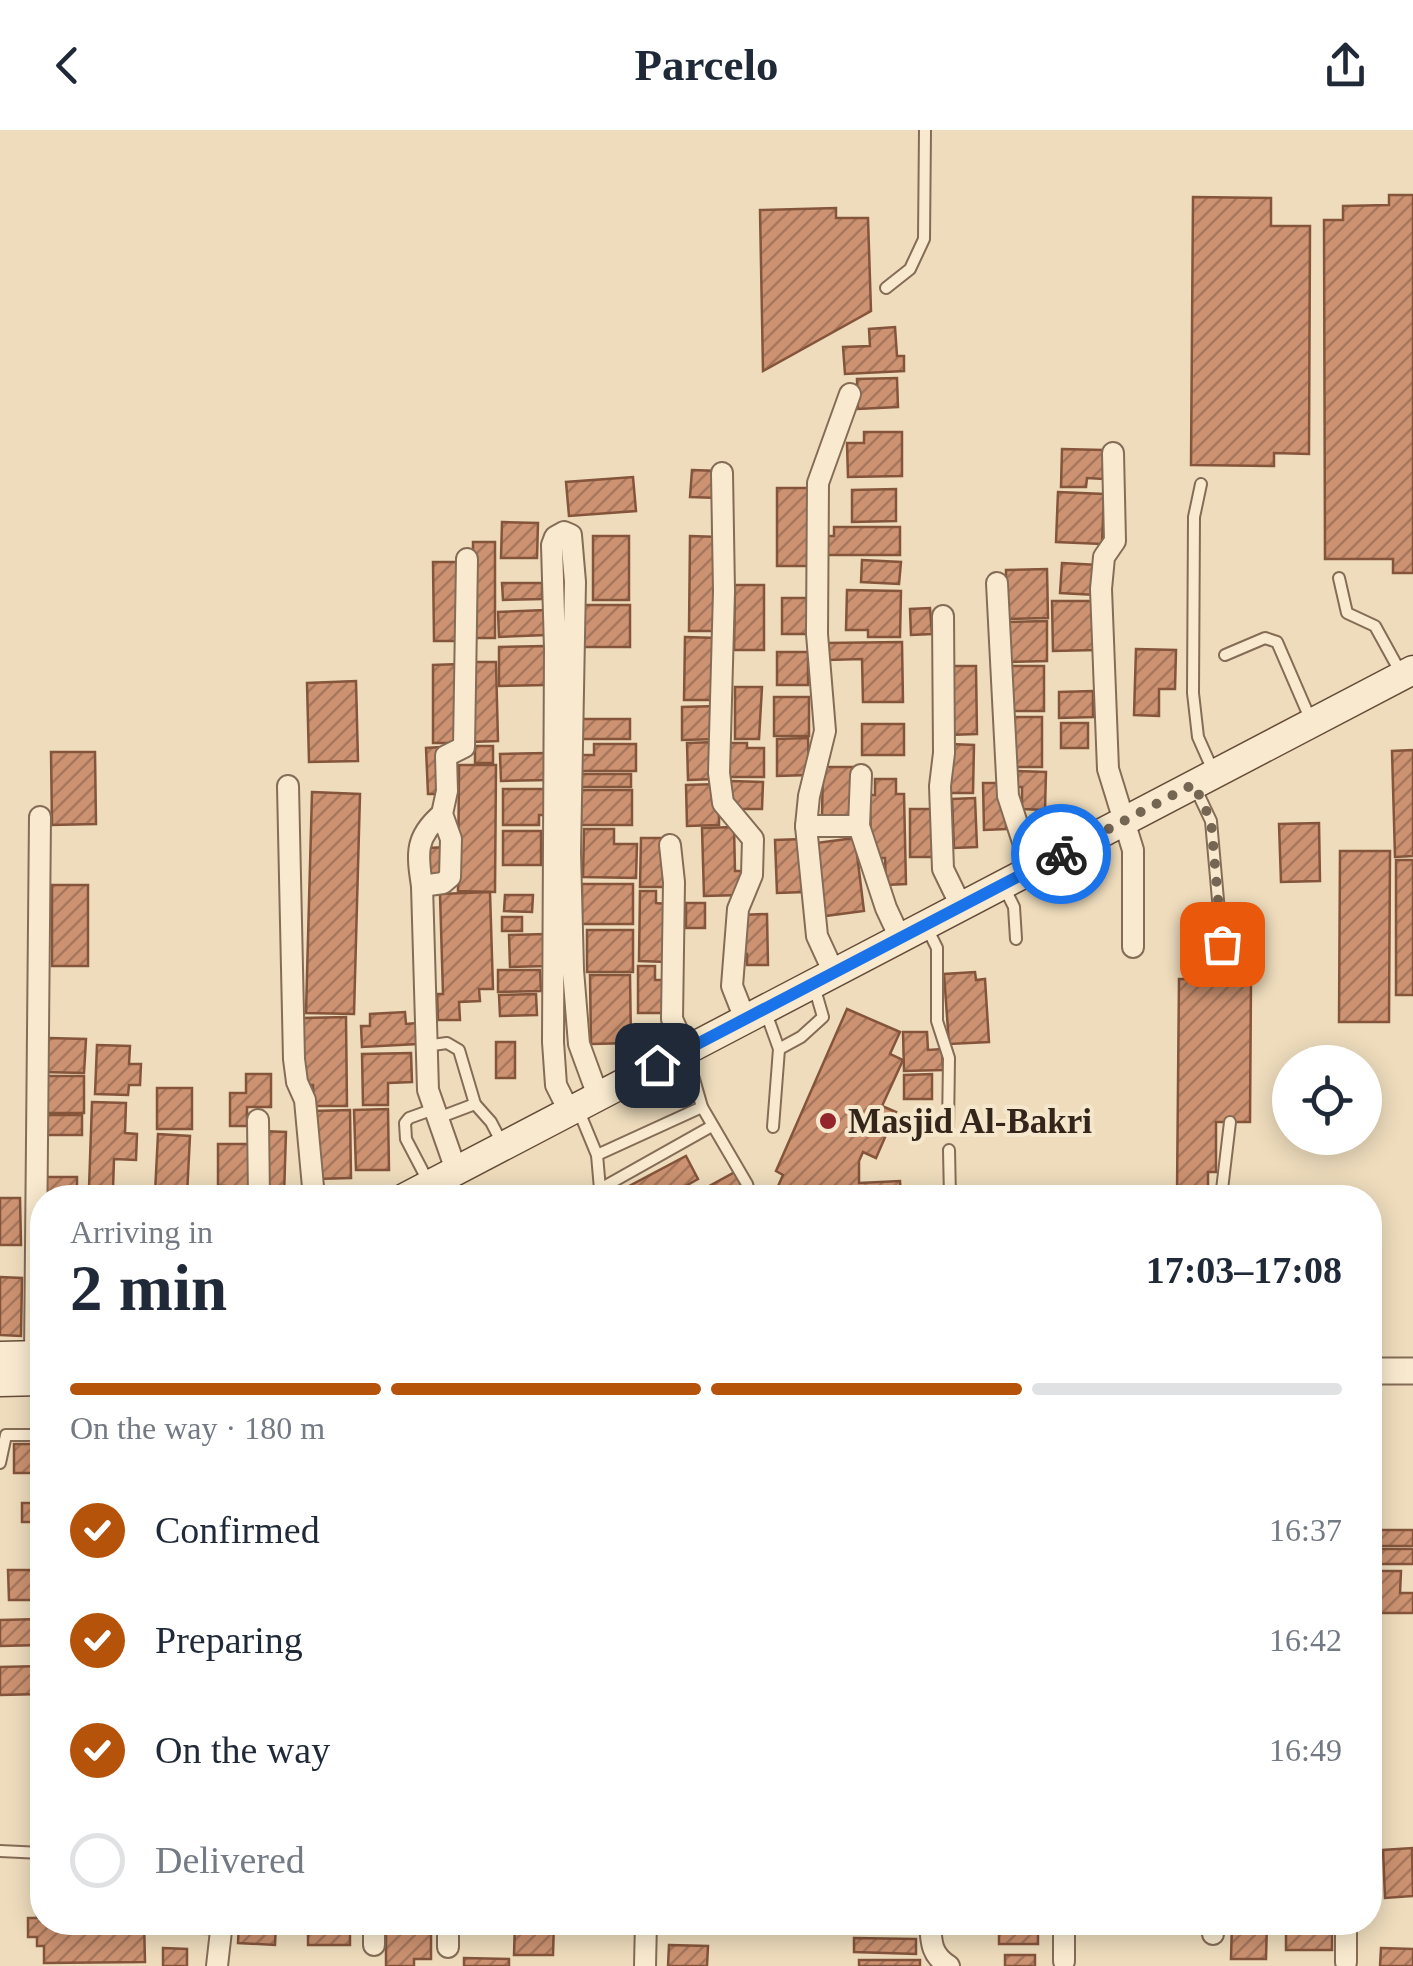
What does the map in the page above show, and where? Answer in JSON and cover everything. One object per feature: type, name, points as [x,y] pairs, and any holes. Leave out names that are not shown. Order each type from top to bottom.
[{"type":"main road","points":[[429,1184],[1408,673]]},
{"type":"main road","points":[[0,1358],[30,1362]]},
{"type":"main road","points":[[0,1382],[30,1368]]},
{"type":"street","points":[[823,978],[806,826],[808,796],[824,730],[817,634],[818,483],[850,394]]},
{"type":"street","points":[[1113,454],[1115,541],[1104,557],[1101,590],[1108,769],[1133,850],[1133,947]]},
{"type":"street","points":[[722,473],[724,591],[719,773],[723,803],[753,839],[752,875],[738,908],[732,986],[755,1014]]},
{"type":"street","points":[[456,1170],[428,1090],[419,851],[422,833],[442,814],[448,791],[446,756],[464,747],[466,558]]},
{"type":"street","points":[[997,583],[1008,796],[1018,830],[1036,867]]},
{"type":"street","points":[[943,616],[943,869],[961,906]]},
{"type":"street","points":[[564,649],[581,1105],[556,1085],[553,1067],[564,649]]},
{"type":"street","points":[[860,774],[859,826],[886,908],[913,931]]},
{"type":"street","points":[[288,786],[294,1059],[297,1082],[305,1100],[313,1185]]},
{"type":"street","points":[[422,886],[443,883],[450,876],[451,839],[442,814]]},
{"type":"street","points":[[34,1185],[40,816]]},
{"type":"street","points":[[806,826],[859,826]]},
{"type":"street","points":[[670,845],[674,882],[672,1019],[686,1050]]},
{"type":"street","points":[[258,1120],[259,1185]]},
{"type":"street","points":[[1382,1371],[1413,1370]]},
{"type":"street","points":[[218,1966],[221,1935]]},
{"type":"street","points":[[374,1935],[374,1945]]},
{"type":"street","points":[[448,1935],[448,1947]]},
{"type":"street","points":[[645,1966],[646,1935]]},
{"type":"street","points":[[931,1935],[937,1960],[948,1966]]},
{"type":"street","points":[[1064,1935],[1064,1962]]},
{"type":"street","points":[[1346,1935],[1346,1962]]},
{"type":"lane","points":[[886,288],[910,269],[924,239],[925,130]]},
{"type":"lane","points":[[1201,484],[1194,517],[1193,693],[1214,840],[1225,979]]},
{"type":"lane","points":[[1339,578],[1347,613],[1374,626],[1408,673]]},
{"type":"lane","points":[[1225,655],[1265,638],[1277,642],[1312,723]]},
{"type":"lane","points":[[1003,884],[1014,907],[1016,939]]},
{"type":"lane","points":[[913,931],[937,948],[937,1021],[949,1058],[948,1129]]},
{"type":"lane","points":[[778,1049],[801,1037],[824,1017],[823,978]]},
{"type":"lane","points":[[755,1014],[778,1049],[772,1127]]},
{"type":"lane","points":[[425,1046],[447,1043],[460,1050],[475,1104],[504,1146]]},
{"type":"lane","points":[[686,1050],[702,1107],[747,1185]]},
{"type":"lane","points":[[429,1184],[406,1139],[405,1123],[409,1118],[475,1104]]},
{"type":"lane","points":[[581,1105],[602,1185]]},
{"type":"lane","points":[[597,1155],[702,1107]]},
{"type":"lane","points":[[1223,1185],[1230,1122]]},
{"type":"lane","points":[[616,1185],[712,1126]]},
{"type":"lane","points":[[949,1150],[950,1185]]},
{"type":"lane","points":[[0,1464],[6,1435],[30,1435]]},
{"type":"lane","points":[[0,1852],[30,1853]]},
{"type":"building","points":[[1389,195],[1413,195],[1413,573],[1393,573],[1393,559],[1325,559],[1324,220],[1343,220],[1343,206],[1389,205]]},
{"type":"building","points":[[1193,197],[1271,198],[1271,226],[1310,226],[1309,454],[1274,453],[1274,466],[1191,465]]},
{"type":"building","points":[[836,208],[836,218],[868,218],[871,311],[763,371],[760,210]]},
{"type":"building","points":[[895,327],[897,356],[904,356],[904,371],[845,374],[843,347],[870,346],[869,329]]},
{"type":"building","points":[[897,378],[898,407],[858,409],[857,379]]},
{"type":"building","points":[[864,432],[902,432],[902,476],[848,477],[847,443],[864,443]]},
{"type":"building","points":[[1062,449],[1103,450],[1103,479],[1087,478],[1086,487],[1061,487]]},
{"type":"building","points":[[692,470],[720,471],[718,498],[690,497]]},
{"type":"building","points":[[633,477],[636,511],[569,516],[566,482]]},
{"type":"building","points":[[777,488],[808,488],[808,566],[777,566]]},
{"type":"building","points":[[896,489],[896,521],[852,522],[852,490]]},
{"type":"building","points":[[1058,492],[1104,494],[1102,544],[1056,542]]},
{"type":"building","points":[[502,522],[538,523],[537,558],[501,558]]},
{"type":"building","points":[[834,527],[900,527],[900,555],[826,555],[826,536],[834,536]]},
{"type":"building","points":[[593,536],[629,536],[629,600],[593,600]]},
{"type":"building","points":[[690,536],[719,537],[719,631],[689,631]]},
{"type":"building","points":[[473,542],[495,542],[495,638],[473,638]]},
{"type":"building","points":[[862,560],[901,562],[899,584],[861,582]]},
{"type":"building","points":[[433,562],[459,562],[460,641],[434,641]]},
{"type":"building","points":[[1062,563],[1098,565],[1096,595],[1060,593]]},
{"type":"building","points":[[1047,569],[1048,618],[1006,619],[1006,570]]},
{"type":"building","points":[[502,583],[542,583],[542,599],[503,600]]},
{"type":"building","points":[[735,585],[764,585],[764,650],[734,650]]},
{"type":"building","points":[[847,590],[901,591],[900,637],[868,637],[868,630],[846,630]]},
{"type":"building","points":[[782,598],[812,598],[812,634],[782,634]]},
{"type":"building","points":[[1052,601],[1095,601],[1096,650],[1053,651]]},
{"type":"building","points":[[583,605],[630,605],[630,647],[583,647]]},
{"type":"building","points":[[930,608],[932,634],[911,635],[910,609]]},
{"type":"building","points":[[545,610],[546,635],[499,637],[498,612]]},
{"type":"building","points":[[1047,621],[1047,661],[1009,662],[1008,622]]},
{"type":"building","points":[[685,637],[718,638],[717,700],[684,700]]},
{"type":"building","points":[[902,642],[903,702],[863,702],[862,659],[827,660],[826,643]]},
{"type":"building","points":[[545,646],[546,685],[499,686],[499,647]]},
{"type":"building","points":[[1136,649],[1176,650],[1175,689],[1159,689],[1159,716],[1134,715]]},
{"type":"building","points":[[777,652],[808,652],[808,685],[777,685]]},
{"type":"building","points":[[467,662],[496,662],[498,741],[470,742]]},
{"type":"building","points":[[459,664],[460,743],[433,743],[433,665]]},
{"type":"building","points":[[947,666],[976,666],[977,734],[948,735]]},
{"type":"building","points":[[1009,666],[1044,666],[1044,711],[1009,711]]},
{"type":"building","points":[[356,681],[358,761],[309,762],[307,683]]},
{"type":"building","points":[[735,687],[762,687],[759,739],[735,739]]},
{"type":"building","points":[[1093,691],[1093,717],[1059,718],[1059,692]]},
{"type":"building","points":[[774,697],[809,697],[809,736],[774,736]]},
{"type":"building","points":[[717,706],[718,739],[682,740],[682,707]]},
{"type":"building","points":[[1009,717],[1042,717],[1042,767],[1009,767]]},
{"type":"building","points":[[580,719],[630,719],[630,739],[580,739]]},
{"type":"building","points":[[1061,723],[1088,723],[1088,748],[1061,748]]},
{"type":"building","points":[[862,724],[904,724],[904,755],[862,755]]},
{"type":"building","points":[[808,738],[809,775],[777,776],[777,739]]},
{"type":"building","points":[[716,742],[717,779],[688,780],[687,743]]},
{"type":"building","points":[[729,743],[764,748],[764,777],[729,777]]},
{"type":"building","points":[[594,744],[636,744],[636,771],[581,771],[581,755],[594,755]]},
{"type":"building","points":[[950,744],[974,745],[973,793],[949,793]]},
{"type":"building","points":[[475,746],[493,746],[493,763],[475,763]]},
{"type":"building","points":[[440,747],[441,794],[428,794],[426,748]]},
{"type":"building","points":[[1413,750],[1413,856],[1395,857],[1392,751]]},
{"type":"building","points":[[51,752],[95,752],[96,824],[52,825]]},
{"type":"building","points":[[546,753],[547,780],[501,781],[500,754]]},
{"type":"building","points":[[459,765],[496,765],[495,892],[458,891]]},
{"type":"building","points":[[823,767],[855,767],[855,816],[822,815]]},
{"type":"building","points":[[1016,771],[1046,772],[1045,810],[1022,809],[1022,787],[1015,787]]},
{"type":"building","points":[[581,774],[631,774],[631,787],[581,787]]},
{"type":"building","points":[[875,779],[896,779],[896,794],[904,794],[906,884],[886,885],[885,858],[871,858],[870,795],[875,795]]},
{"type":"building","points":[[731,781],[763,782],[762,809],[730,809]]},
{"type":"building","points":[[983,783],[1005,783],[1006,829],[984,830]]},
{"type":"building","points":[[719,784],[719,825],[687,826],[686,785]]},
{"type":"building","points":[[503,789],[550,789],[550,815],[539,815],[539,825],[503,825]]},
{"type":"building","points":[[581,790],[632,790],[632,825],[581,825]]},
{"type":"building","points":[[312,792],[360,794],[354,1014],[306,1013]]},
{"type":"building","points":[[975,798],[977,847],[954,848],[952,799]]},
{"type":"building","points":[[910,809],[937,809],[937,857],[910,857]]},
{"type":"building","points":[[1319,823],[1320,881],[1281,882],[1279,824]]},
{"type":"building","points":[[734,827],[735,871],[741,871],[742,895],[704,896],[702,828]]},
{"type":"building","points":[[584,829],[614,829],[614,844],[637,844],[636,878],[583,877]]},
{"type":"building","points":[[503,831],[541,831],[541,865],[503,865]]},
{"type":"building","points":[[641,838],[665,838],[664,887],[640,887]]},
{"type":"building","points":[[855,838],[864,911],[825,916],[816,843]]},
{"type":"building","points":[[803,839],[805,892],[777,893],[775,840]]},
{"type":"building","points":[[447,847],[448,879],[428,879],[428,848]]},
{"type":"building","points":[[1340,851],[1390,851],[1389,1022],[1339,1022]]},
{"type":"building","points":[[1396,860],[1413,860],[1413,995],[1396,995]]},
{"type":"building","points":[[582,884],[633,884],[633,924],[582,924]]},
{"type":"building","points":[[52,885],[88,885],[88,966],[52,966]]},
{"type":"building","points":[[640,891],[656,891],[656,903],[667,904],[667,962],[639,961]]},
{"type":"building","points":[[490,892],[493,989],[479,989],[480,1001],[459,1002],[460,1020],[438,1020],[437,994],[443,994],[440,894]]},
{"type":"building","points":[[505,895],[533,895],[532,912],[504,911]]},
{"type":"building","points":[[686,903],[705,903],[705,928],[686,928]]},
{"type":"building","points":[[767,914],[768,965],[747,965],[747,954],[741,954],[740,915]]},
{"type":"building","points":[[502,917],[522,917],[522,931],[502,931]]},
{"type":"building","points":[[587,930],[633,930],[633,972],[587,972]]},
{"type":"building","points":[[546,934],[547,966],[510,967],[509,935]]},
{"type":"building","points":[[638,966],[655,966],[655,980],[666,980],[666,1013],[638,1013]]},
{"type":"building","points":[[498,970],[540,970],[541,991],[498,992]]},
{"type":"building","points":[[975,972],[976,980],[985,979],[989,1042],[949,1044],[944,974]]},
{"type":"building","points":[[590,975],[630,975],[631,1043],[591,1044]]},
{"type":"building","points":[[1179,979],[1251,979],[1250,1122],[1216,1122],[1216,1172],[1208,1172],[1208,1185],[1177,1185]]},
{"type":"building","points":[[536,994],[537,1015],[500,1016],[499,995]]},
{"type":"building","points":[[847,1009],[900,1032],[890,1054],[903,1060],[882,1106],[896,1112],[876,1158],[863,1152],[859,1183],[900,1181],[900,1185],[779,1185],[783,1175],[776,1171]]},
{"type":"building","points":[[405,1012],[406,1024],[416,1023],[417,1044],[362,1047],[361,1026],[370,1026],[370,1014]]},
{"type":"building","points":[[346,1017],[347,1106],[314,1106],[313,1085],[304,1085],[303,1018]]},
{"type":"building","points":[[903,1032],[927,1032],[928,1050],[942,1049],[943,1070],[904,1071]]},
{"type":"building","points":[[49,1038],[86,1039],[84,1073],[43,1072],[44,1046],[48,1046]]},
{"type":"building","points":[[496,1042],[515,1042],[515,1078],[496,1078]]},
{"type":"building","points":[[97,1045],[130,1046],[129,1064],[141,1064],[140,1085],[129,1085],[128,1095],[95,1094]]},
{"type":"building","points":[[411,1053],[412,1082],[388,1083],[388,1105],[363,1105],[362,1054]]},
{"type":"building","points":[[246,1074],[271,1074],[271,1107],[247,1107],[247,1126],[230,1126],[230,1093],[246,1093]]},
{"type":"building","points":[[932,1074],[932,1099],[904,1099],[904,1075]]},
{"type":"building","points":[[45,1076],[84,1076],[84,1113],[45,1113]]},
{"type":"building","points":[[157,1088],[192,1088],[192,1129],[157,1129]]},
{"type":"building","points":[[92,1102],[126,1103],[125,1133],[137,1134],[136,1160],[114,1159],[113,1185],[89,1185]]},
{"type":"building","points":[[388,1109],[389,1170],[356,1170],[354,1110]]},
{"type":"building","points":[[350,1110],[351,1178],[315,1179],[313,1111]]},
{"type":"building","points":[[41,1115],[82,1115],[82,1135],[41,1135]]},
{"type":"building","points":[[261,1131],[286,1132],[284,1185],[260,1185]]},
{"type":"building","points":[[158,1134],[190,1136],[188,1185],[155,1185]]},
{"type":"building","points":[[218,1144],[250,1144],[250,1185],[218,1185]]},
{"type":"building","points":[[686,1156],[698,1179],[688,1185],[631,1185]]},
{"type":"building","points":[[735,1172],[742,1185],[711,1185]]},
{"type":"building","points":[[38,1177],[77,1177],[77,1185],[40,1185]]},
{"type":"building","points":[[0,1198],[20,1198],[21,1245],[0,1245]]},
{"type":"building","points":[[0,1277],[22,1278],[21,1336],[0,1335]]},
{"type":"building","points":[[14,1444],[30,1444],[30,1473],[14,1473]]},
{"type":"building","points":[[22,1503],[30,1503],[30,1522],[22,1522]]},
{"type":"building","points":[[1382,1530],[1413,1530],[1413,1546],[1382,1546]]},
{"type":"building","points":[[1382,1549],[1413,1549],[1413,1564],[1382,1564]]},
{"type":"building","points":[[8,1570],[30,1570],[30,1600],[9,1600]]},
{"type":"building","points":[[1382,1571],[1401,1571],[1400,1593],[1413,1593],[1413,1613],[1382,1613]]},
{"type":"building","points":[[30,1619],[30,1645],[0,1646],[0,1620]]},
{"type":"building","points":[[30,1666],[30,1694],[0,1695],[0,1667]]},
{"type":"building","points":[[1412,1848],[1413,1896],[1385,1898],[1383,1850]]},
{"type":"building","points":[[28,1918],[30,1935],[144,1935],[145,1962],[44,1963],[44,1946],[37,1946],[37,1937],[28,1937]]},
{"type":"building","points":[[238,1935],[275,1935],[275,1945],[238,1943]]},
{"type":"building","points":[[308,1935],[350,1935],[350,1945],[308,1945]]},
{"type":"building","points":[[386,1935],[431,1935],[431,1959],[414,1959],[414,1966],[386,1966]]},
{"type":"building","points":[[515,1935],[554,1935],[553,1955],[514,1955]]},
{"type":"building","points":[[999,1935],[1038,1935],[1038,1944],[999,1944]]},
{"type":"building","points":[[1232,1935],[1267,1935],[1266,1959],[1231,1959]]},
{"type":"building","points":[[1286,1935],[1332,1935],[1332,1950],[1286,1950]]},
{"type":"building","points":[[854,1938],[916,1939],[916,1954],[854,1952]]},
{"type":"building","points":[[669,1945],[708,1946],[707,1966],[668,1966]]},
{"type":"building","points":[[163,1948],[187,1949],[187,1966],[163,1966]]},
{"type":"building","points":[[1381,1948],[1413,1949],[1413,1966],[1380,1966]]},
{"type":"building","points":[[1005,1955],[1035,1955],[1035,1966],[1005,1966]]},
{"type":"building","points":[[464,1958],[509,1959],[509,1966],[464,1966]]},
{"type":"building","points":[[859,1960],[920,1960],[920,1966],[859,1966]]},
{"type":"way so far","points":[[1061,854],[1194,784],[1211,821],[1222,944]]},
{"type":"place","name":"Masjid Al-Bakri","points":[[828,1121]]},
{"type":"route","points":[[657,1065],[1061,854]]}]
